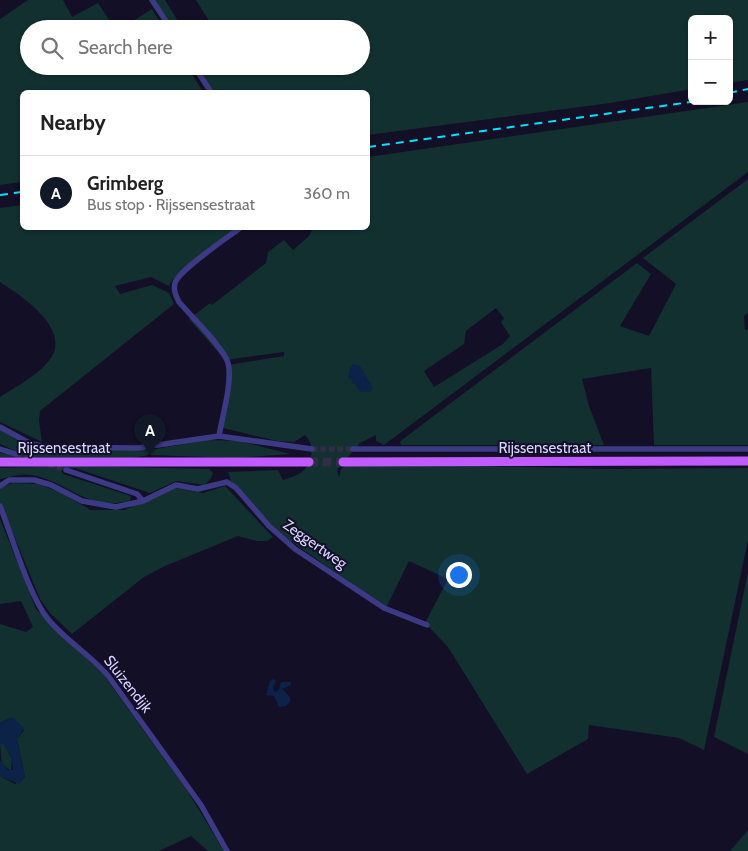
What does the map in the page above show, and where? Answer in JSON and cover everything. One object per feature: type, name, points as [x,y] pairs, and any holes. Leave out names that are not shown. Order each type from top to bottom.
[{"type":"main road","name":"Rijssensestraat","points":[[343,462],[748,461]]},
{"type":"main road","name":"Rijssensestraat","points":[[0,462],[309,462]]},
{"type":"street","points":[[152,0],[164,20]]},
{"type":"street","points":[[200,75],[210,90]]},
{"type":"street","points":[[219,436],[229,376],[228,362],[222,352],[179,302],[174,292],[175,283],[182,272],[237,230]]},
{"type":"street","name":"Rijssensestraat","points":[[0,427],[31,444],[50,446],[137,448],[219,436],[312,449]]},
{"type":"street","points":[[0,449],[16,454]]},
{"type":"street","name":"Rijssensestraat","points":[[353,450],[748,449]]},
{"type":"street","points":[[66,470],[137,494],[143,501]]},
{"type":"street","points":[[0,486],[6,481],[15,478],[34,480],[82,501],[101,506],[116,506],[143,501]]},
{"type":"street","name":"Zeggertweg","points":[[143,501],[176,484],[198,489],[229,483],[277,534],[295,548],[384,608],[427,625]]},
{"type":"street","name":"Sluizendijk","points":[[0,506],[43,612],[56,627],[96,662],[109,677],[201,805],[226,851]]},
{"type":"green space","points":[[28,0],[63,0],[72,17],[98,3],[109,20],[20,20],[20,75],[193,75],[202,90],[20,90],[20,182],[0,185],[0,19]]},
{"type":"green space","points":[[154,0],[165,0],[177,20],[166,20]]},
{"type":"green space","points":[[196,0],[748,0],[748,80],[733,82],[733,15],[688,15],[688,90],[610,103],[370,135],[370,90],[209,90],[200,75],[370,75],[370,20],[208,20]]},
{"type":"green space","points":[[152,9],[159,20],[134,20]]},
{"type":"green space","points":[[748,102],[748,172],[384,445],[376,441],[376,435],[360,443],[337,470],[339,478],[341,469],[349,463],[612,469],[748,468],[748,540],[704,750],[679,738],[589,725],[588,739],[527,774],[448,647],[425,623],[448,579],[409,561],[386,608],[275,530],[231,481],[228,472],[278,470],[283,480],[297,475],[309,464],[310,444],[305,435],[294,442],[277,441],[223,428],[227,365],[284,356],[284,352],[225,360],[189,319],[210,303],[212,305],[266,263],[268,252],[284,240],[293,250],[309,236],[312,230],[370,230],[370,157]],"holes":[[[496,308],[504,318],[501,322],[510,336],[503,344],[434,387],[424,371],[464,344],[466,331]]]},
{"type":"green space","points":[[748,179],[748,313],[744,316],[745,330],[748,329],[748,445],[654,445],[651,368],[582,379],[589,406],[604,445],[401,445],[400,442],[403,439],[637,263],[651,274],[620,326],[649,336],[676,284],[643,258]]},
{"type":"green space","points":[[20,205],[20,230],[234,230],[172,280],[169,286],[151,277],[115,286],[120,294],[152,285],[169,293],[174,304],[40,411],[39,421],[42,442],[0,422],[0,397],[25,382],[47,363],[54,351],[55,339],[51,328],[43,316],[33,306],[0,282],[0,208]]},
{"type":"green space","points":[[0,430],[21,442],[46,450],[149,450],[149,455],[131,458],[0,457],[0,453],[16,455],[20,453],[0,444]]},
{"type":"green space","points":[[207,440],[240,441],[290,454],[236,458],[150,455],[150,450]]},
{"type":"green space","points":[[74,466],[209,469],[213,473],[205,485],[176,481],[150,493],[75,468],[61,470],[63,474],[131,496],[130,501],[114,503],[88,499],[56,483],[31,475],[19,475],[0,479],[0,468]]},
{"type":"green space","points":[[14,483],[38,484],[59,492],[91,510],[124,510],[175,488],[203,493],[225,486],[273,537],[267,541],[257,541],[238,536],[165,566],[144,577],[72,634],[50,613],[40,599],[0,502],[2,486]]},
{"type":"green space","points":[[0,519],[36,609],[103,674],[188,792],[224,851],[208,851],[191,836],[159,851],[0,851],[0,776],[15,784],[25,777],[17,739],[24,730],[10,718],[0,723],[0,624],[26,632],[33,627],[21,601],[0,604]]},
{"type":"green space","points":[[748,572],[748,754],[714,737]]},
{"type":"green space","points":[[0,744],[4,744],[12,759],[11,771],[2,764]]},
{"type":"green space","points":[[748,830],[748,851],[730,851]]},
{"type":"water","points":[[353,364],[360,366],[373,388],[370,392],[359,391],[355,384],[352,383],[352,380],[348,378]]},
{"type":"water","points":[[273,679],[276,681],[273,688],[275,692],[279,689],[281,682],[291,682],[291,685],[282,689],[290,697],[290,702],[286,706],[279,707],[274,696],[266,695],[270,681]]},
{"type":"water","points":[[13,717],[24,728],[17,739],[25,777],[19,784],[0,776],[0,760],[8,770],[13,770],[12,759],[4,744],[0,744],[0,723]]},
{"type":"tunnel","points":[[312,449],[353,449]]},
{"type":"tunnel","points":[[16,454],[35,460]]},
{"type":"tunnel","points":[[309,462],[343,462]]},
{"type":"tunnel","points":[[49,464],[66,470]]},
{"type":"railway","points":[[733,92],[748,89]]},
{"type":"railway","points":[[370,147],[688,102]]},
{"type":"railway","points":[[0,195],[20,192]]},
{"type":"place","name":"Grimberg","points":[[150,455]]}]
